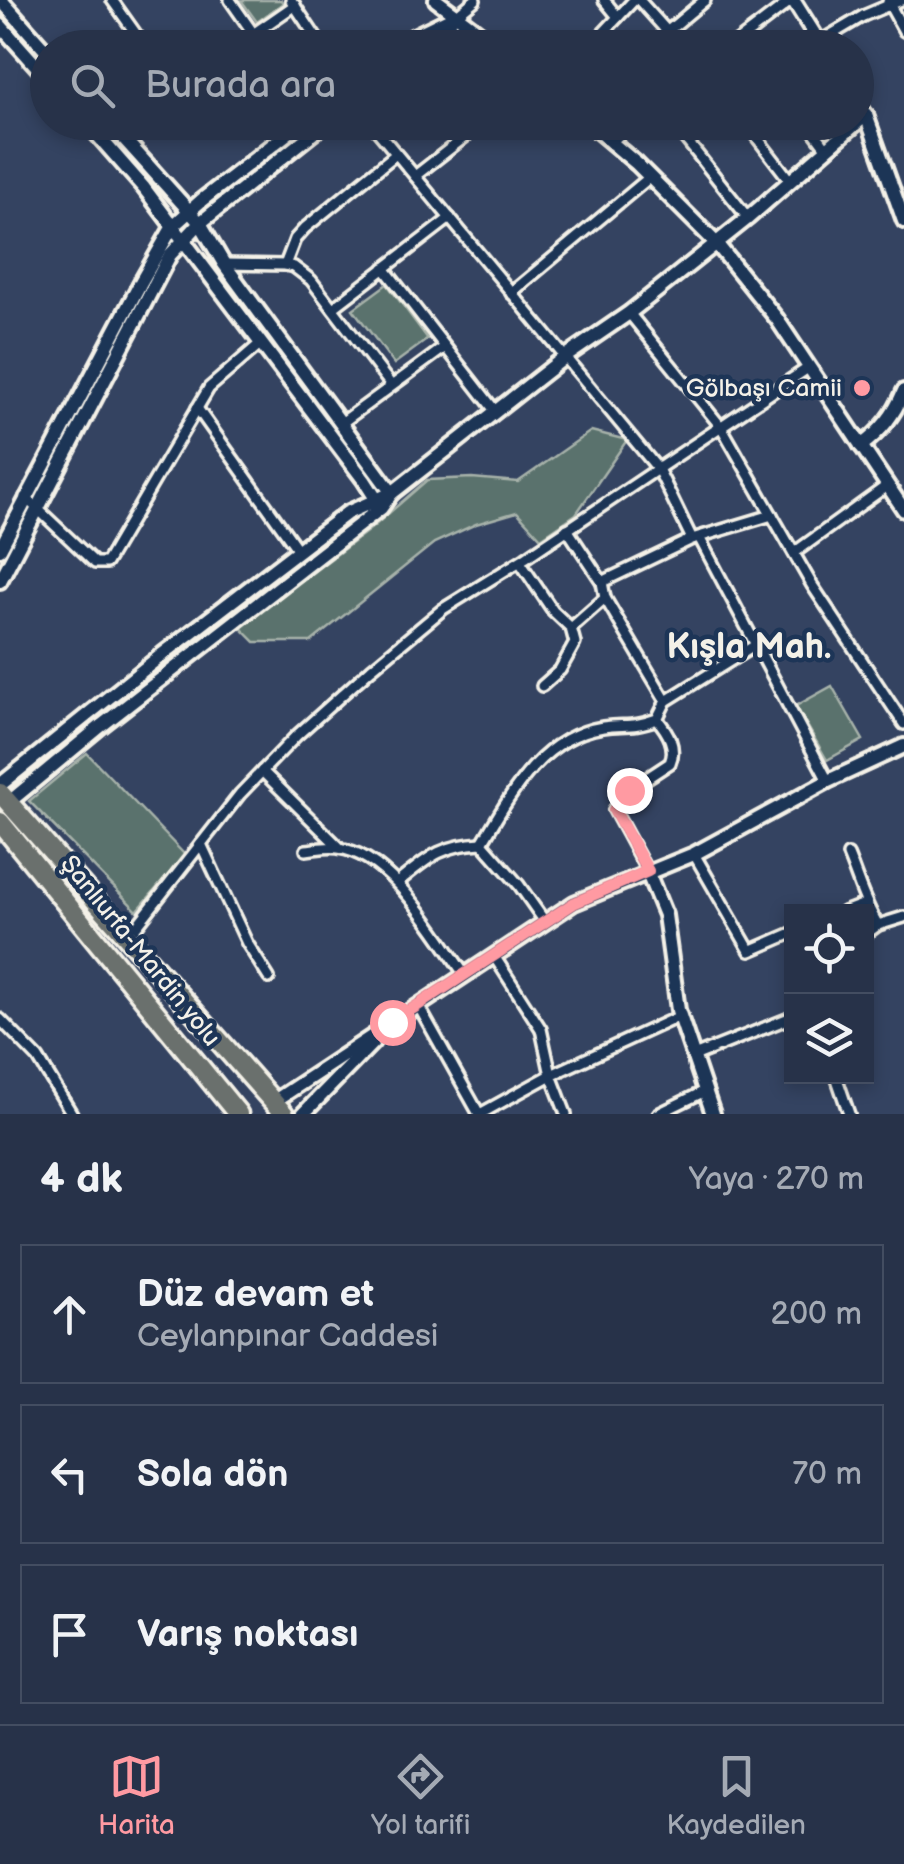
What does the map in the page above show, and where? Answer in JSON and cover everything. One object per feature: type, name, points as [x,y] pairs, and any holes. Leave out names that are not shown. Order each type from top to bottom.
[{"type":"highway","points":[[3,794],[279,1108]]},
{"type":"highway","name":"Şanlıurfa-Mardin yolu","points":[[0,822],[238,1114]]},
{"type":"highway","points":[[250,1114],[261,1101],[279,1108]]},
{"type":"street","points":[[0,0],[30,33]]},
{"type":"street","points":[[112,0],[133,30]]},
{"type":"street","points":[[230,0],[251,30]]},
{"type":"street","points":[[436,0],[477,30]]},
{"type":"street","points":[[441,30],[475,0]]},
{"type":"street","points":[[604,0],[618,16]]},
{"type":"street","points":[[605,30],[636,0],[667,30]]},
{"type":"street","points":[[669,30],[706,0]]},
{"type":"street","points":[[759,30],[792,0],[811,30]]},
{"type":"street","points":[[843,30],[888,2],[901,0]]},
{"type":"street","points":[[257,30],[293,2],[311,30]]},
{"type":"street","points":[[888,2],[904,31]]},
{"type":"street","points":[[431,30],[457,15]]},
{"type":"street","points":[[0,25],[30,59]]},
{"type":"street","points":[[874,137],[903,218]]},
{"type":"street","points":[[101,140],[174,226],[379,503]]},
{"type":"street","points":[[125,140],[195,217],[224,264],[392,492]]},
{"type":"street","points":[[0,581],[170,256],[184,240],[195,217],[282,140]]},
{"type":"street","points":[[0,549],[174,226],[195,217],[302,140]]},
{"type":"street","points":[[385,140],[658,468],[828,781]]},
{"type":"street","points":[[415,176],[461,140]]},
{"type":"street","points":[[607,140],[716,243],[777,320],[904,510]]},
{"type":"street","points":[[610,143],[613,140]]},
{"type":"street","points":[[686,140],[748,218]]},
{"type":"street","points":[[760,140],[791,182]]},
{"type":"street","points":[[821,140],[827,148]]},
{"type":"street","points":[[3,794],[101,726],[392,492],[748,218],[836,140]]},
{"type":"street","points":[[285,265],[295,240],[305,228],[396,154]]},
{"type":"street","points":[[511,292],[650,177]]},
{"type":"street","points":[[333,308],[450,218]]},
{"type":"street","points":[[224,264],[294,267],[312,280],[391,384]]},
{"type":"street","points":[[384,268],[496,412]]},
{"type":"street","points":[[628,312],[722,428],[794,554],[904,724]]},
{"type":"street","points":[[25,497],[95,563],[106,563],[209,388],[261,343]]},
{"type":"street","points":[[340,424],[445,346]]},
{"type":"street","points":[[128,937],[262,771],[346,691],[443,609],[520,562],[808,368]]},
{"type":"street","points":[[861,446],[881,431],[904,391]]},
{"type":"street","points":[[197,408],[298,550]]},
{"type":"street","points":[[794,554],[888,485]]},
{"type":"street","points":[[3,794],[163,654],[347,513],[379,503]]},
{"type":"street","points":[[602,582],[696,539],[772,516]]},
{"type":"street","points":[[567,529],[602,582],[605,598],[666,701]]},
{"type":"street","points":[[520,562],[554,611],[571,628],[574,649],[560,670],[542,686]]},
{"type":"street","points":[[571,628],[605,598]]},
{"type":"street","points":[[482,843],[512,793],[554,744],[602,727],[636,727],[657,719],[666,701],[754,646]]},
{"type":"street","points":[[657,719],[668,732],[672,747],[670,764],[629,790],[614,810],[648,871],[664,915],[680,1016],[713,1114]]},
{"type":"street","points":[[279,1108],[392,1022],[574,903],[694,854],[828,781],[904,746]]},
{"type":"street","points":[[262,771],[339,848],[369,860],[397,882],[465,975]]},
{"type":"street","points":[[397,882],[437,851],[456,844],[482,843]]},
{"type":"street","points":[[482,843],[545,922]]},
{"type":"street","points":[[202,844],[246,943],[268,978]]},
{"type":"street","points":[[306,850],[339,848]]},
{"type":"street","points":[[694,854],[750,951],[784,936]]},
{"type":"street","points":[[848,855],[864,891],[865,904]]},
{"type":"street","points":[[874,929],[904,917]]},
{"type":"street","points":[[874,919],[878,926]]},
{"type":"street","points":[[494,956],[542,1030],[551,1075],[566,1114]]},
{"type":"street","points":[[418,1005],[479,1114],[551,1075],[680,1016]]},
{"type":"street","points":[[0,1020],[38,1058],[72,1114]]},
{"type":"street","points":[[694,1056],[784,1020]]},
{"type":"street","points":[[303,1114],[392,1022]]},
{"type":"street","points":[[839,1084],[848,1114]]},
{"type":"street","points":[[658,1114],[705,1091]]},
{"type":"green space","points":[[241,0],[281,0],[283,3],[257,22]]},
{"type":"green space","points":[[387,284],[428,339],[394,364],[353,309]]},
{"type":"green space","points":[[591,431],[627,440],[576,514],[541,538],[517,512],[476,524],[434,543],[311,642],[255,642],[240,627],[373,527],[427,480],[518,482]]},
{"type":"green space","points":[[832,686],[863,740],[827,760],[796,706]]},
{"type":"green space","points":[[87,753],[185,855],[137,911],[29,801]]},
{"type":"place","name":"Gölbaşı Camii","points":[[862,388]]},
{"type":"district","name":"Kışla Mah.","points":[[749,647]]},
{"type":"route","points":[[392,1022],[574,903],[648,871],[614,810],[629,790]]}]
